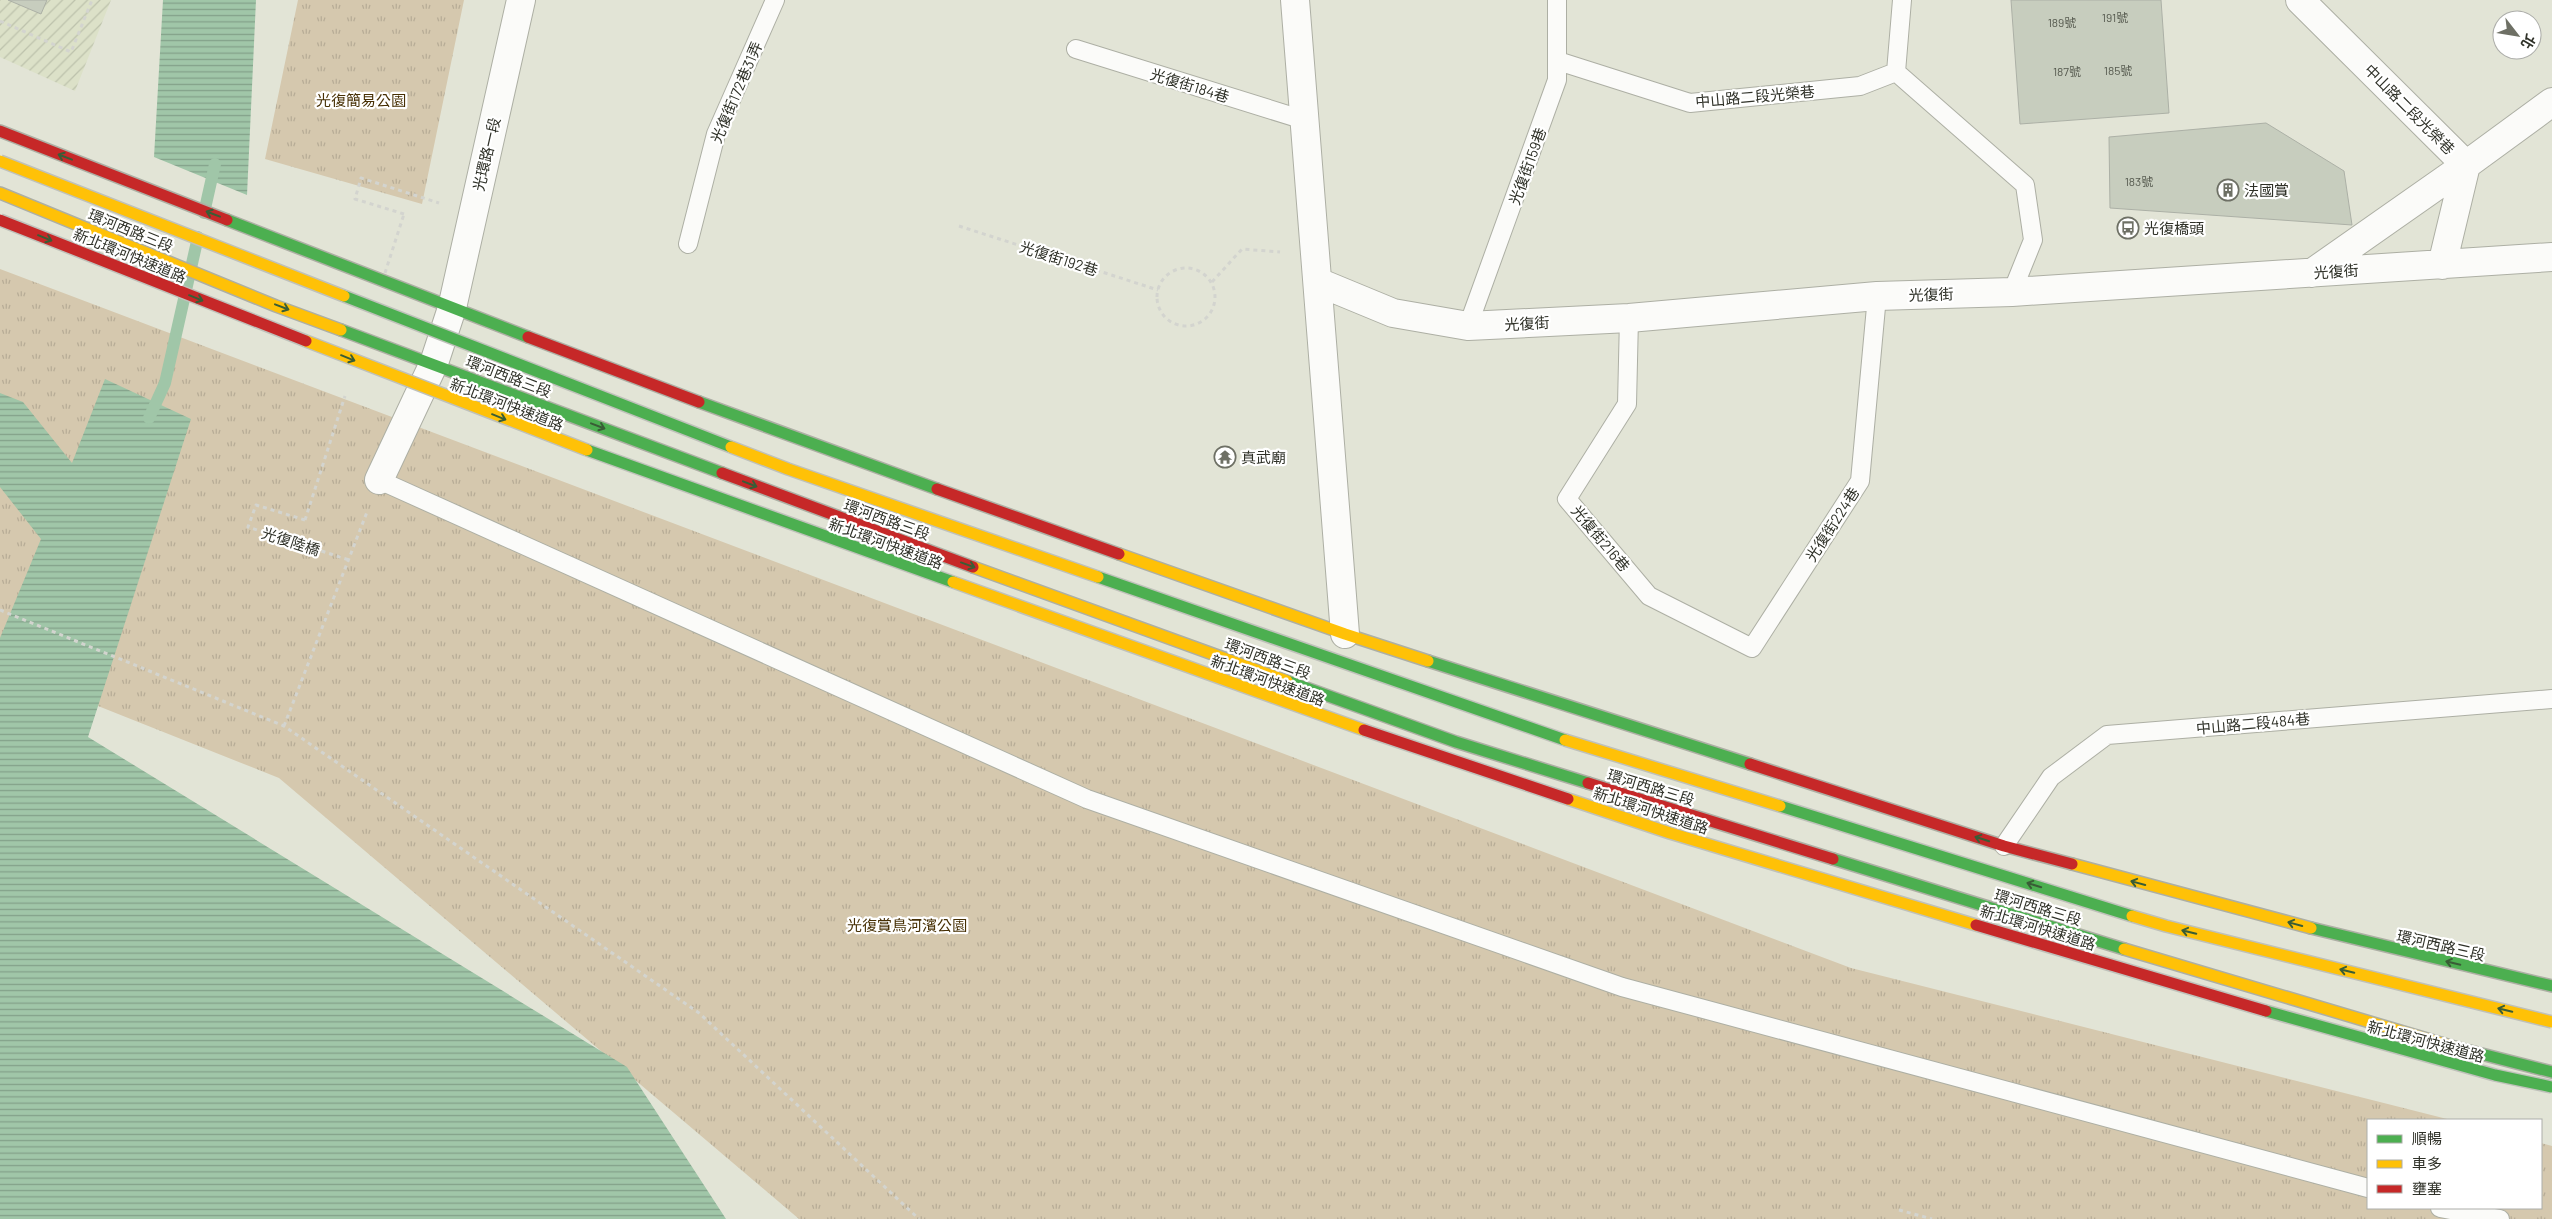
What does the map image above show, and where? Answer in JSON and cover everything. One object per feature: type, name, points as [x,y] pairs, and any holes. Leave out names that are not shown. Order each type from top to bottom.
[{"type":"main road","name":"環河西路三段","points":[[0,131],[452,308],[816,446],[1345,634],[2004,846],[2358,941],[2552,986]]},
{"type":"main road","points":[[0,161],[788,469],[1556,737],[2166,926],[2552,1022]]},
{"type":"main road","name":"環河西路三段","points":[[0,194],[99,232],[237,288],[276,306],[434,363],[881,534],[1456,742],[2057,929],[2480,1055],[2552,1072]]},
{"type":"main road","name":"新北環河快速道路","points":[[0,220],[522,427],[1327,717],[1679,836],[2318,1027],[2495,1075],[2552,1087]]},
{"type":"street","name":"光環路一段","points":[[379,480],[434,363],[452,308],[521,0]]},
{"type":"street","points":[[1294,0],[1316,254],[1345,634]]},
{"type":"street","name":"中山路二段光榮巷","points":[[2300,0],[2466,165],[2552,102]]},
{"type":"street","points":[[2442,265],[2466,165]]},
{"type":"street","points":[[2312,273],[2466,165]]},
{"type":"street","name":"光復街","points":[[1318,282],[1393,313],[1468,326],[1629,318],[1877,296],[2012,292],[2552,258]]},
{"type":"lane","name":"光復街172巷31弄","points":[[688,244],[716,134],[774,0]]},
{"type":"lane","name":"光復街159巷","points":[[1468,326],[1558,80],[1557,0]]},
{"type":"lane","points":[[1902,0],[1896,72],[2025,185],[2033,240],[2012,292]]},
{"type":"lane","name":"光復街184巷","points":[[1076,49],[1304,120]]},
{"type":"lane","name":"中山路二段光榮巷","points":[[1558,61],[1690,103],[1860,86],[1896,72]]},
{"type":"lane","name":"光復街224巷","points":[[1752,648],[1860,481],[1877,296]]},
{"type":"lane","name":"光復街216巷","points":[[1629,318],[1627,404],[1567,499],[1650,596],[1752,648]]},
{"type":"lane","points":[[379,480],[1087,799],[1622,987],[2367,1188]]},
{"type":"lane","name":"中山路二段484巷","points":[[2004,846],[2051,778],[2107,735],[2552,699]]},
{"type":"lane","points":[[2445,1209],[2500,1219]]},
{"type":"path","points":[[0,22],[72,52],[92,0]]},
{"type":"path","points":[[404,214],[355,199],[361,178],[410,193]]},
{"type":"path","name":"光復街192巷","points":[[959,226],[1158,290]]},
{"type":"path","points":[[1212,282],[1242,249],[1316,254]]},
{"type":"path","points":[[1188,267],[1206,274],[1212,282],[1216,291],[1213,310],[1208,318],[1190,326],[1172,323],[1164,317],[1157,299],[1158,290],[1169,273],[1188,267]]},
{"type":"path","points":[[284,726],[379,480]]},
{"type":"path","name":"光復陸橋","points":[[305,520],[256,504],[248,527],[349,560]]},
{"type":"path","points":[[0,610],[284,726],[699,1013],[919,1219]]},
{"type":"path","points":[[1899,1210],[1932,1219]]},
{"type":"shaded area","points":[[0,0],[111,0],[75,91],[0,57]]},
{"type":"shaded area","points":[[163,0],[256,0],[247,195],[154,157]]},
{"type":"shaded area","points":[[105,379],[191,419],[88,737],[627,1067],[726,1219],[0,1219],[0,638],[41,539],[0,487],[0,393],[23,402],[72,463]]},
{"type":"green space","name":"光復簡易公園","points":[[298,0],[464,0],[422,204],[265,159]]},
{"type":"green space","name":"光復賞鳥河濱公園","points":[[0,269],[1851,968],[2447,1119],[2367,1119],[2367,1209],[2542,1209],[2542,1143],[2552,1146],[2552,1219],[799,1219],[279,778],[0,667]]},
{"type":"building","points":[[8,0],[47,0],[41,14]]},
{"type":"building","points":[[2011,0],[2161,0],[2169,113],[2020,124]]},
{"type":"building","name":"法國賞","points":[[2266,123],[2344,171],[2352,225],[2110,208],[2109,137]]},
{"type":"waterway","points":[[204,213],[215,164]]},
{"type":"waterway","points":[[149,418],[165,383],[198,237]]},
{"type":"traffic: fast","points":[[227,220],[528,337]]},
{"type":"traffic: fast","points":[[344,296],[731,447]]},
{"type":"traffic: fast","points":[[341,330],[722,473]]},
{"type":"traffic: fast","points":[[699,402],[937,489]]},
{"type":"traffic: fast","points":[[587,450],[953,582]]},
{"type":"traffic: fast","points":[[1098,577],[1565,740]]},
{"type":"traffic: fast","points":[[1428,661],[1750,764]]},
{"type":"traffic: fast","points":[[1287,681],[1456,742],[1588,783]]},
{"type":"traffic: fast","points":[[1780,806],[2132,916]]},
{"type":"traffic: fast","points":[[1833,859],[2124,949]]},
{"type":"traffic: fast","points":[[2311,928],[2552,986]]},
{"type":"traffic: fast","points":[[2266,1011],[2495,1075],[2552,1087]]},
{"type":"traffic: fast","points":[[2454,1047],[2552,1072]]},
{"type":"traffic: slow","points":[[0,161],[344,296]]},
{"type":"traffic: slow","points":[[0,193],[276,306],[341,330]]},
{"type":"traffic: slow","points":[[306,341],[587,450]]},
{"type":"traffic: slow","points":[[731,447],[788,469],[1098,577]]},
{"type":"traffic: slow","points":[[1119,554],[1345,634],[1428,661]]},
{"type":"traffic: slow","points":[[973,567],[1287,681]]},
{"type":"traffic: slow","points":[[953,582],[1364,730]]},
{"type":"traffic: slow","points":[[1565,740],[1780,806]]},
{"type":"traffic: slow","points":[[1568,799],[1670,833],[1976,925]]},
{"type":"traffic: slow","points":[[2072,864],[2311,928]]},
{"type":"traffic: slow","points":[[2132,916],[2552,1022]]},
{"type":"traffic: slow","points":[[2124,949],[2454,1047]]},
{"type":"traffic: jam","points":[[0,131],[227,220]]},
{"type":"traffic: jam","points":[[0,220],[306,341]]},
{"type":"traffic: jam","points":[[528,337],[699,402]]},
{"type":"traffic: jam","points":[[722,473],[973,567]]},
{"type":"traffic: jam","points":[[937,489],[1119,554]]},
{"type":"traffic: jam","points":[[1364,730],[1568,799]]},
{"type":"traffic: jam","points":[[1750,764],[2004,846],[2072,864]]},
{"type":"traffic: jam","points":[[1588,783],[1833,859]]},
{"type":"traffic: jam","points":[[1976,925],[2266,1011]]},
{"type":"place","name":"法國賞","points":[[2228,190]]},
{"type":"place","name":"光復橋頭","points":[[2128,228]]},
{"type":"place","name":"真武廟","points":[[1225,457]]}]
